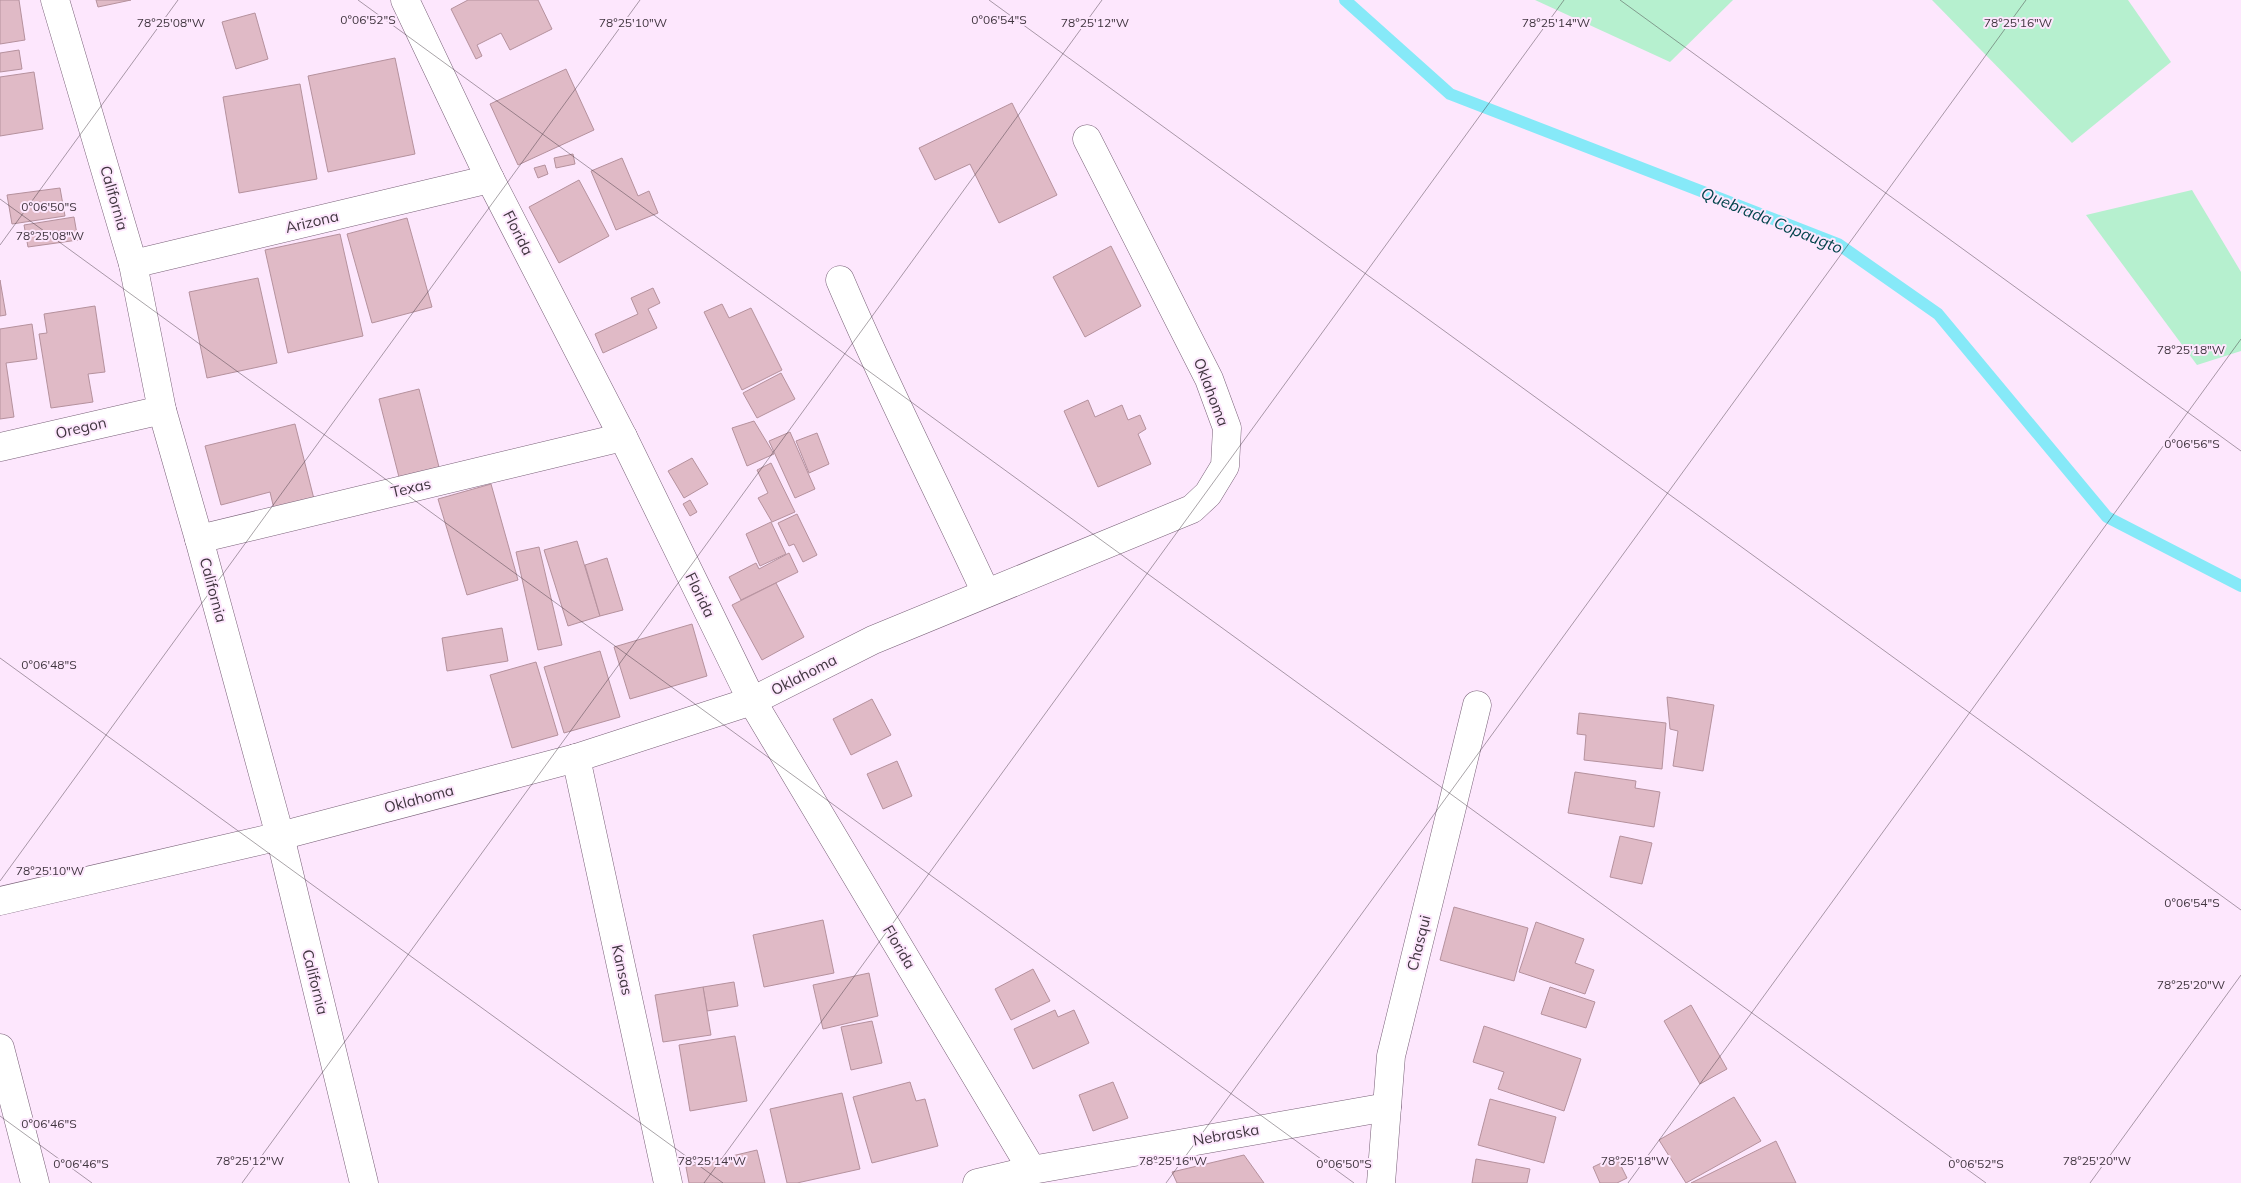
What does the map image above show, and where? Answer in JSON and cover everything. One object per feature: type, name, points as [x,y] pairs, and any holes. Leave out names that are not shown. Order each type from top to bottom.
[{"type":"street","name":"California","points":[[55,0],[133,264],[162,410],[280,836],[364,1183]]},
{"type":"street","name":"Florida","points":[[405,0],[490,179],[623,437],[752,700],[1032,1170]]},
{"type":"street","name":"Oklahoma","points":[[0,901],[280,836],[576,758],[752,700],[873,640],[1192,510],[1208,494],[1225,466],[1227,428],[1209,379],[1087,139]]},
{"type":"street","name":"Arizona","points":[[133,264],[490,179]]},
{"type":"street","points":[[840,280],[869,348],[901,411],[986,593]]},
{"type":"street","name":"Oregon","points":[[0,447],[162,410]]},
{"type":"street","name":"Texas","points":[[199,539],[623,437]]},
{"type":"street","name":"Chasqui","points":[[1381,1183],[1391,1056],[1477,705]]},
{"type":"street","name":"Kansas","points":[[576,758],[668,1183]]},
{"type":"street","points":[[0,1048],[35,1183]]},
{"type":"street","name":"Nebraska","points":[[977,1183],[1032,1170],[1387,1107]]},
{"type":"green space","points":[[1535,0],[1733,0],[1670,62]]},
{"type":"green space","points":[[1932,0],[2128,0],[2171,62],[2072,143]]},
{"type":"green space","points":[[2192,190],[2241,272],[2241,351],[2197,365],[2086,215]]},
{"type":"building","points":[[0,0],[19,0],[25,40],[0,44]]},
{"type":"building","points":[[96,0],[131,0],[98,7]]},
{"type":"building","points":[[468,0],[538,0],[552,29],[510,50],[501,33],[477,45],[482,56],[476,59],[451,9]]},
{"type":"building","points":[[255,13],[268,59],[236,69],[222,22]]},
{"type":"building","points":[[19,50],[22,69],[0,72],[0,53]]},
{"type":"building","points":[[395,58],[415,154],[328,172],[308,76]]},
{"type":"building","points":[[566,69],[594,130],[518,165],[490,104]]},
{"type":"building","points":[[34,72],[43,129],[0,136],[0,77]]},
{"type":"building","points":[[300,84],[317,179],[239,193],[223,97]]},
{"type":"building","points":[[1012,103],[1057,195],[999,223],[970,164],[935,180],[919,148]]},
{"type":"building","points":[[573,154],[575,164],[556,168],[554,158]]},
{"type":"building","points":[[622,158],[638,196],[649,191],[658,213],[616,230],[591,171]]},
{"type":"building","points":[[545,165],[548,174],[538,178],[534,168]]},
{"type":"building","points":[[579,180],[609,236],[559,263],[529,207]]},
{"type":"building","points":[[60,188],[65,216],[12,224],[7,195]]},
{"type":"building","points":[[74,217],[78,240],[28,247],[24,225]]},
{"type":"building","points":[[407,218],[432,307],[372,323],[347,234]]},
{"type":"building","points":[[340,234],[363,336],[288,353],[265,250]]},
{"type":"building","points":[[1111,246],[1141,306],[1085,337],[1053,277]]},
{"type":"building","points":[[258,278],[277,363],[207,378],[189,292]]},
{"type":"building","points":[[0,280],[6,315],[0,316]]},
{"type":"building","points":[[653,288],[660,303],[648,309],[657,328],[603,353],[595,334],[638,314],[631,298]]},
{"type":"building","points":[[722,304],[729,318],[751,308],[782,370],[742,390],[704,312]]},
{"type":"building","points":[[95,306],[105,372],[88,374],[93,402],[51,408],[39,334],[47,333],[44,314]]},
{"type":"building","points":[[32,324],[37,359],[6,363],[14,417],[0,419],[0,329]]},
{"type":"building","points":[[781,373],[795,399],[757,418],[743,393]]},
{"type":"building","points":[[419,389],[440,471],[400,481],[379,399]]},
{"type":"building","points":[[1088,400],[1095,417],[1122,405],[1128,420],[1140,415],[1146,429],[1138,434],[1151,464],[1098,487],[1064,411]]},
{"type":"building","points":[[754,421],[774,454],[747,466],[732,428]]},
{"type":"building","points":[[295,424],[314,499],[274,509],[270,492],[221,505],[205,446]]},
{"type":"building","points":[[790,432],[815,489],[795,498],[769,441]]},
{"type":"building","points":[[817,433],[829,464],[809,473],[796,441]]},
{"type":"building","points":[[692,458],[708,484],[684,498],[668,471]]},
{"type":"building","points":[[771,463],[795,512],[772,522],[758,498],[768,493],[757,470]]},
{"type":"building","points":[[491,484],[518,580],[467,595],[438,499]]},
{"type":"building","points":[[690,500],[697,512],[690,516],[683,504]]},
{"type":"building","points":[[797,514],[817,555],[803,562],[794,544],[789,546],[778,523]]},
{"type":"building","points":[[771,522],[786,554],[760,566],[746,534]]},
{"type":"building","points":[[577,541],[600,616],[568,626],[544,550]]},
{"type":"building","points":[[539,547],[562,645],[538,650],[516,552]]},
{"type":"building","points":[[789,553],[798,572],[741,600],[729,577],[756,563],[759,569]]},
{"type":"building","points":[[607,558],[623,610],[600,616],[585,565]]},
{"type":"building","points":[[776,583],[804,637],[762,660],[732,605]]},
{"type":"building","points":[[692,624],[707,676],[630,699],[614,647]]},
{"type":"building","points":[[502,628],[508,661],[447,671],[442,638]]},
{"type":"building","points":[[600,651],[620,717],[564,733],[544,667]]},
{"type":"building","points":[[536,662],[558,735],[512,748],[490,675]]},
{"type":"building","points":[[1667,697],[1714,705],[1703,771],[1673,766],[1678,731],[1670,729]]},
{"type":"building","points":[[872,699],[891,735],[851,755],[833,719]]},
{"type":"building","points":[[1579,713],[1666,723],[1662,769],[1584,760],[1586,735],[1577,734]]},
{"type":"building","points":[[897,761],[912,796],[883,809],[867,774]]},
{"type":"building","points":[[1575,772],[1636,781],[1635,788],[1660,792],[1654,827],[1568,813]]},
{"type":"building","points":[[1620,836],[1652,843],[1642,884],[1610,877]]},
{"type":"building","points":[[1454,907],[1528,928],[1514,981],[1440,960]]},
{"type":"building","points":[[823,920],[834,973],[764,987],[753,935]]},
{"type":"building","points":[[1536,922],[1584,939],[1575,963],[1594,970],[1585,994],[1519,972]]},
{"type":"building","points":[[1033,969],[1050,1001],[1011,1020],[995,989]]},
{"type":"building","points":[[869,973],[878,1016],[823,1029],[813,985]]},
{"type":"building","points":[[734,982],[738,1006],[707,1011],[703,987]]},
{"type":"building","points":[[703,987],[711,1035],[663,1042],[655,995]]},
{"type":"building","points":[[1550,987],[1595,1002],[1586,1028],[1541,1014]]},
{"type":"building","points":[[1691,1005],[1727,1069],[1700,1084],[1664,1021]]},
{"type":"building","points":[[1055,1010],[1058,1017],[1074,1010],[1089,1043],[1033,1069],[1014,1029]]},
{"type":"building","points":[[872,1021],[882,1063],[851,1070],[841,1027]]},
{"type":"building","points":[[1484,1026],[1581,1059],[1564,1111],[1498,1089],[1504,1072],[1473,1062]]},
{"type":"building","points":[[735,1036],[747,1101],[690,1111],[679,1045]]},
{"type":"building","points":[[910,1082],[916,1101],[925,1099],[938,1146],[872,1163],[853,1097]]},
{"type":"building","points":[[1113,1082],[1128,1118],[1093,1131],[1079,1095]]},
{"type":"building","points":[[842,1093],[860,1169],[797,1183],[787,1183],[770,1109]]},
{"type":"building","points":[[1734,1097],[1761,1141],[1686,1183],[1659,1140]]},
{"type":"building","points":[[1490,1099],[1556,1117],[1544,1163],[1478,1145]]},
{"type":"building","points":[[1776,1141],[1796,1183],[1691,1183]]},
{"type":"building","points":[[757,1150],[765,1183],[689,1183],[686,1167]]},
{"type":"building","points":[[1244,1155],[1264,1183],[1177,1183],[1172,1172]]},
{"type":"building","points":[[1616,1156],[1627,1178],[1617,1183],[1600,1183],[1593,1167]]},
{"type":"building","points":[[1476,1159],[1530,1169],[1527,1183],[1472,1183]]},
{"type":"waterway","name":"Quebrada Copaugto","points":[[1345,0],[1450,94],[1838,244],[1938,314],[2107,517],[2241,586]]}]
